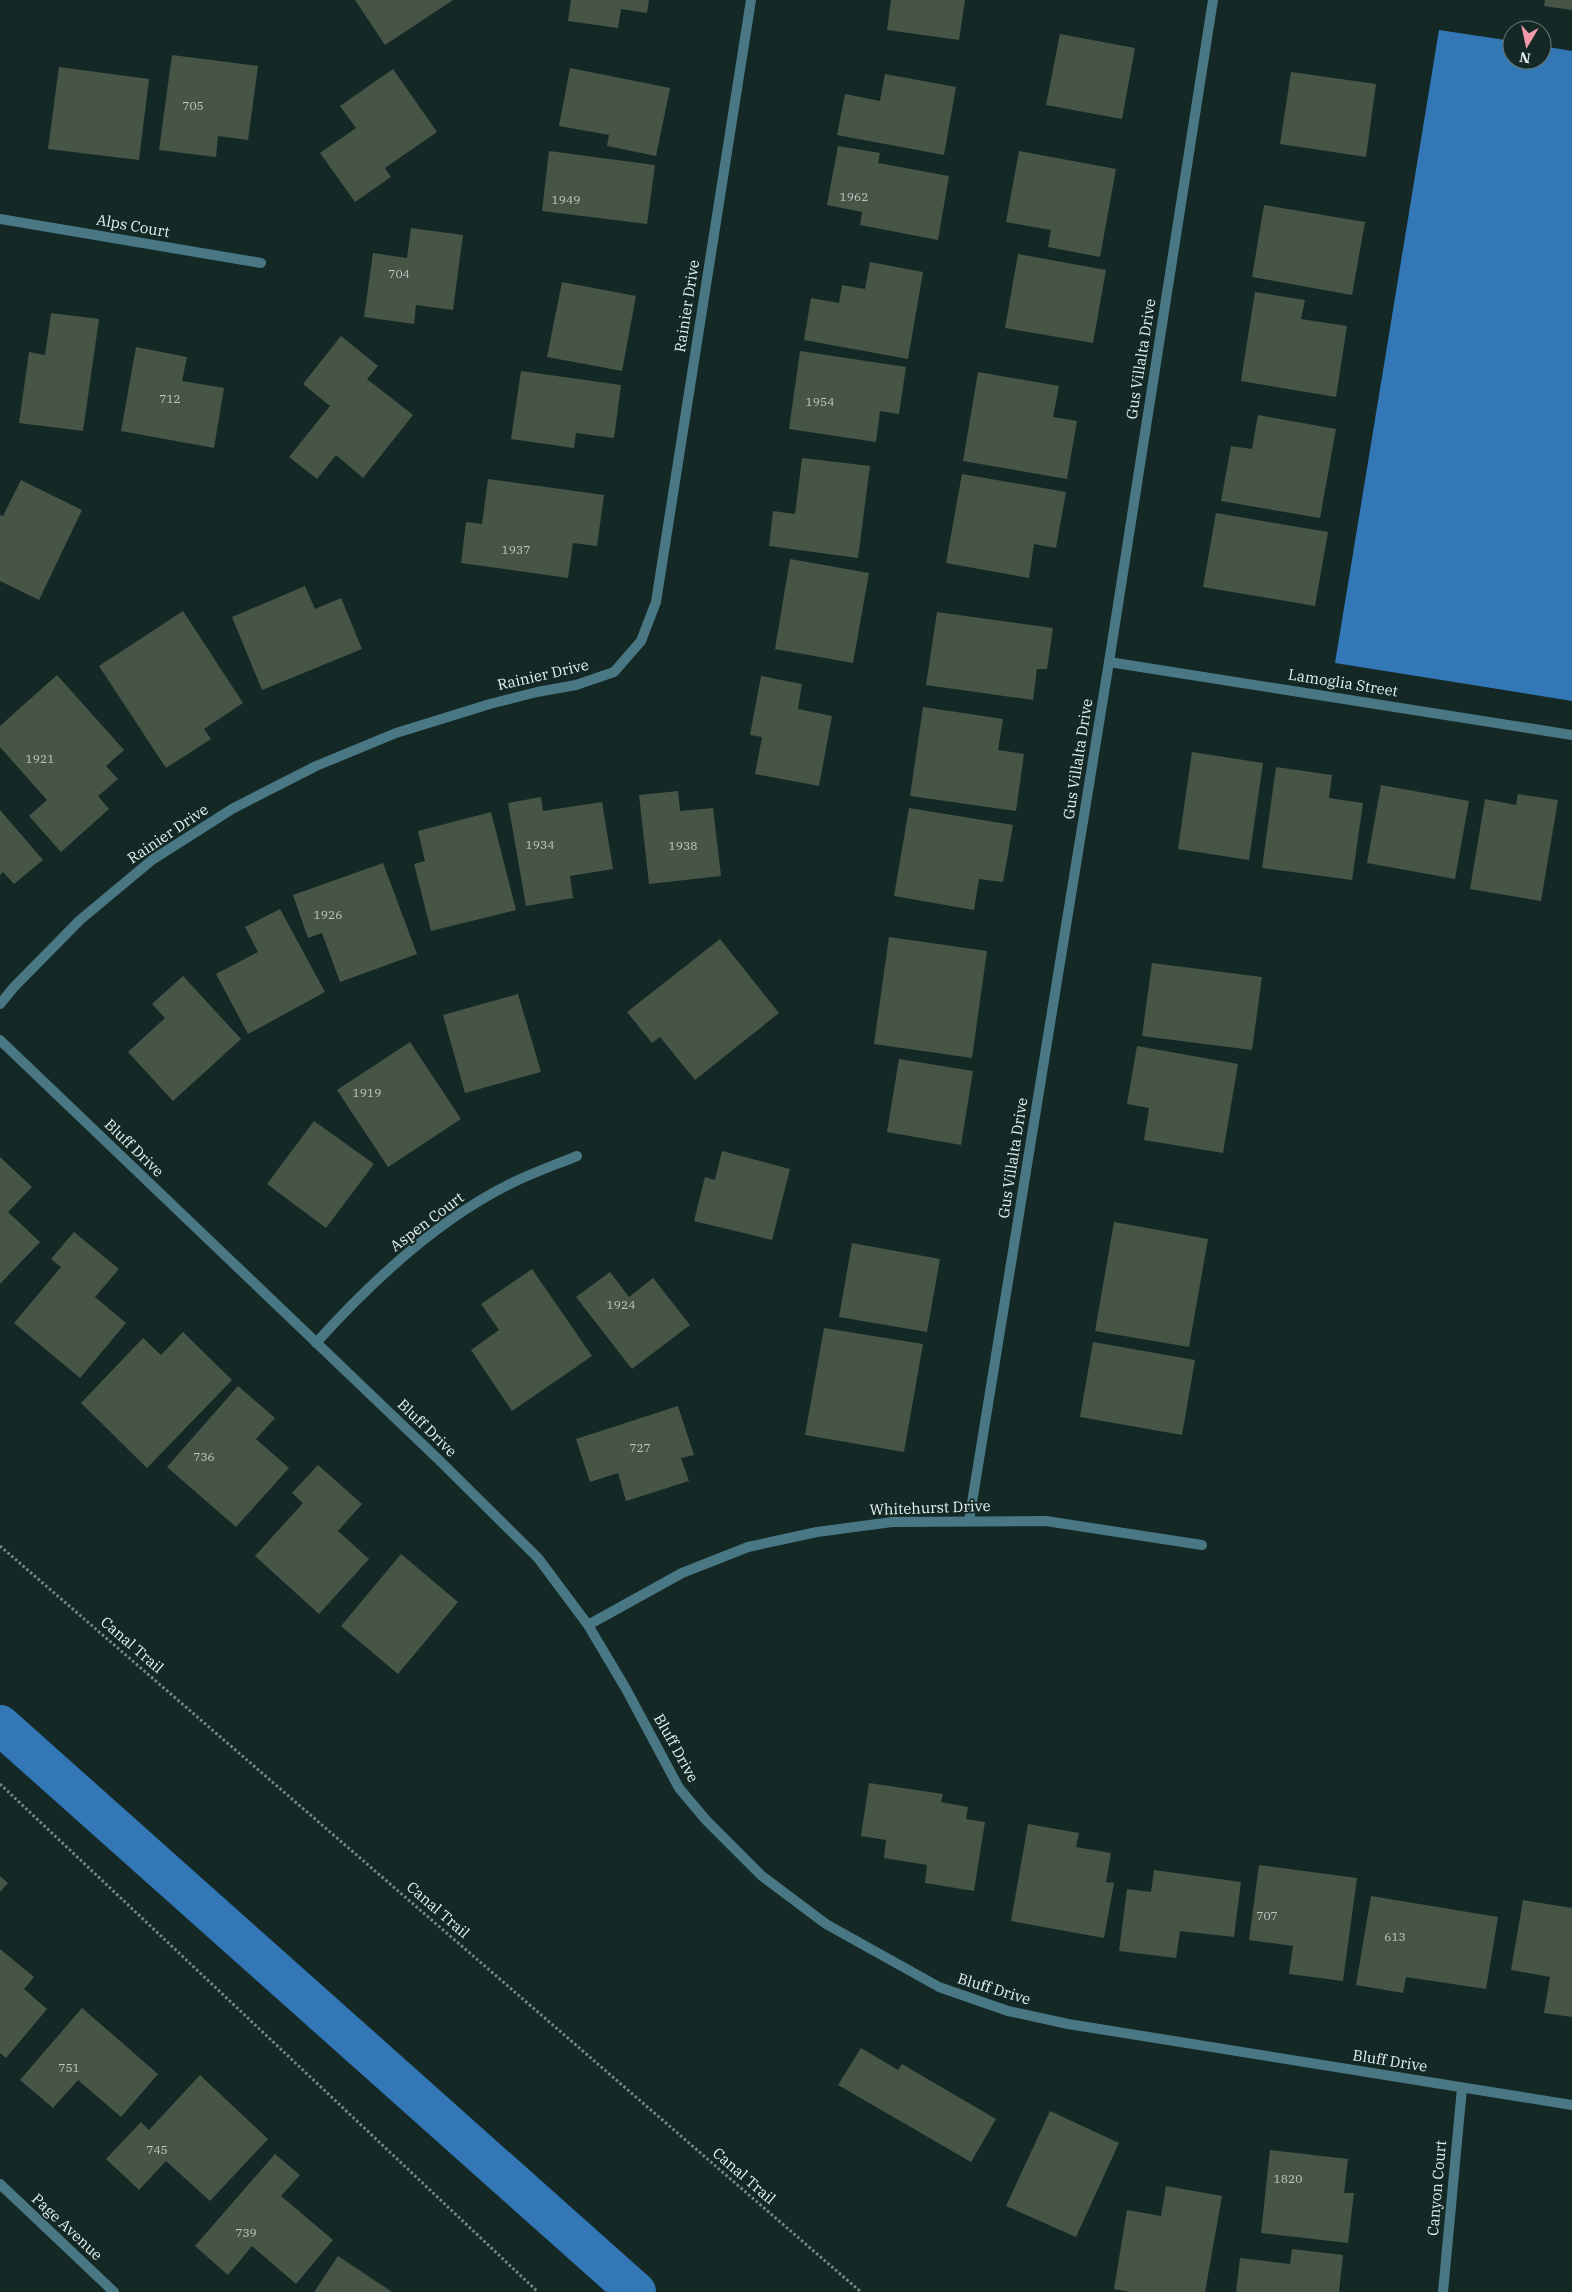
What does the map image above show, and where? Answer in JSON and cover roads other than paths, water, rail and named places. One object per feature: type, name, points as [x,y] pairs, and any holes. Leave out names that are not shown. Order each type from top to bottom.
[{"type":"street","name":"Rainier Drive","points":[[0,1004],[14,987],[80,920],[152,860],[232,809],[316,766],[396,733],[490,704],[537,692],[576,685],[614,672],[641,642],[656,602],[751,0]]},
{"type":"street","name":"Gus Villalta Drive","points":[[969,1521],[1109,662],[1213,0]]},
{"type":"street","name":"Alps Court","points":[[0,218],[261,262]]},
{"type":"street","name":"Lamoglia Street","points":[[1109,662],[1572,734]]},
{"type":"street","name":"Bluff Drive","points":[[0,1040],[446,1466],[538,1558],[588,1625],[626,1689],[679,1788],[706,1820],[762,1876],[826,1924],[939,1987],[1008,2010],[1059,2022],[1572,2105]]},
{"type":"street","name":"Aspen Court","points":[[316,1343],[349,1307],[393,1267],[449,1221],[510,1184],[577,1156]]},
{"type":"street","name":"Whitehurst Drive","points":[[588,1625],[682,1573],[748,1547],[817,1532],[892,1522],[1046,1521],[1202,1545]]},
{"type":"street","name":"Canyon Court","points":[[1443,2292],[1462,2088]]},
{"type":"street","name":"Page Avenue","points":[[0,2184],[114,2292]]},
{"type":"water","points":[[1439,30],[1502,39],[1502,70],[1552,70],[1552,48],[1572,51],[1572,701],[1335,663]]},
{"type":"waterway","points":[[0,1725],[636,2292]]}]
